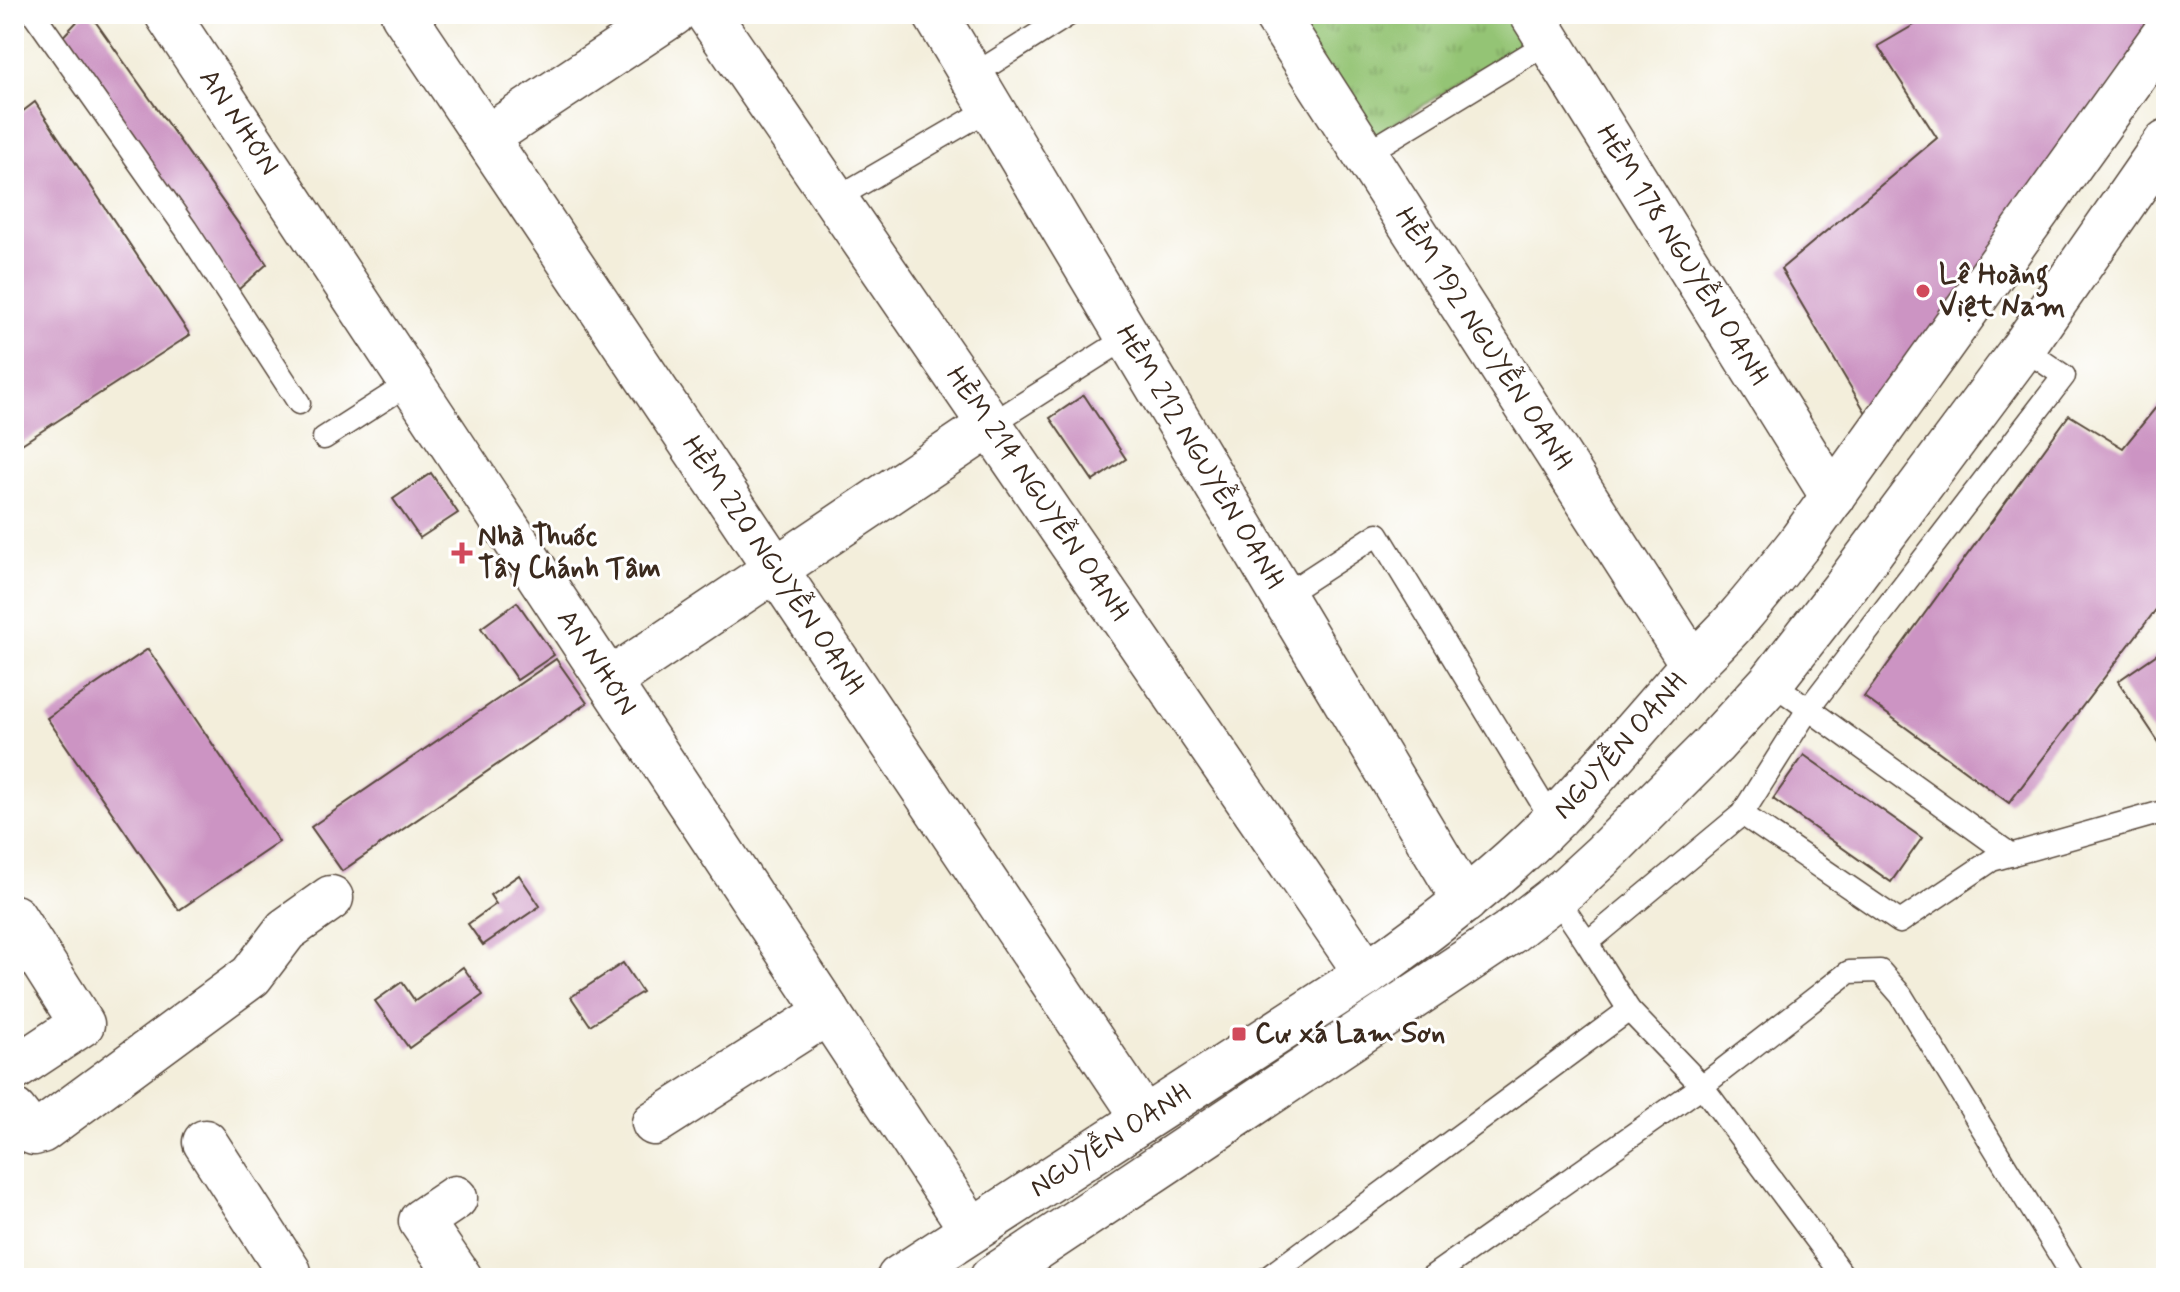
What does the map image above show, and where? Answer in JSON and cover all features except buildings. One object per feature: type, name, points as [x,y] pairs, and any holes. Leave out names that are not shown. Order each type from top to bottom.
[{"type":"street","name":"AN NHƠN","points":[[167,14],[972,1230],[997,1275]]},
{"type":"street","name":"HẺM 220 NGUYỄN OANH","points":[[403,14],[1144,1118]]},
{"type":"street","points":[[486,138],[673,14]]},
{"type":"street","name":"HẺM 214 NGUYỄN OANH","points":[[708,14],[1367,974]]},
{"type":"street","name":"HẺM 212 NGUYỄN OANH","points":[[935,14],[1465,901],[1494,944]]},
{"type":"street","name":"HẺM 192 NGUYỄN OANH","points":[[1275,14],[1693,665]]},
{"type":"street","name":"HẺM 178 NGUYỄN OANH","points":[[1540,28],[1869,555]]},
{"type":"street","name":"NGUYỄN OANH","points":[[899,1278],[1367,974],[1465,901],[1538,835],[1739,617],[1798,545],[2166,32]]},
{"type":"street","name":"NGUYỄN OANH","points":[[997,1275],[1494,944],[1570,885],[1713,745],[1771,682],[2023,348],[2166,142]]},
{"type":"street","points":[[609,681],[990,425]]},
{"type":"street","points":[[1538,835],[1570,885]]},
{"type":"street","points":[[14,1111],[28,1129],[34,1133],[41,1131],[251,976],[286,930],[331,898]]},
{"type":"street","points":[[14,917],[82,1024],[14,1069]]},
{"type":"street","points":[[654,1123],[828,1012]]},
{"type":"street","points":[[205,1142],[289,1272],[279,1278]]},
{"type":"street","points":[[455,1198],[421,1221],[460,1278]]},
{"type":"lane","points":[[34,14],[186,229],[299,403]]},
{"type":"lane","points":[[835,199],[982,92],[1070,14]]},
{"type":"lane","points":[[1365,154],[1540,28]]},
{"type":"lane","points":[[990,425],[1128,337]]},
{"type":"lane","points":[[1587,943],[1742,814],[1809,708],[2064,376],[2023,348]]},
{"type":"lane","points":[[324,438],[411,382]]},
{"type":"lane","points":[[1283,596],[1378,534],[1538,835]]},
{"type":"lane","points":[[1771,682],[2011,855]]},
{"type":"lane","points":[[1742,814],[1900,922],[1992,860],[2166,811]]},
{"type":"lane","points":[[1570,885],[1587,943],[1629,1010],[1702,1086],[1845,1278]]},
{"type":"lane","points":[[1430,1278],[1702,1086],[1849,972],[1880,971],[1901,995],[2074,1278]]},
{"type":"lane","points":[[1267,1278],[1629,1010]]},
{"type":"green space","points":[[1289,14],[1511,14],[1528,39],[1370,139]]},
{"type":"place","name":"Lê Hoàng Việt Nam","points":[[1923,291]]},
{"type":"place","name":"Nhà Thuốc Tây Chánh Tâm","points":[[462,553]]},
{"type":"place","name":"Cư xá Lam Sơn","points":[[1239,1034]]}]
